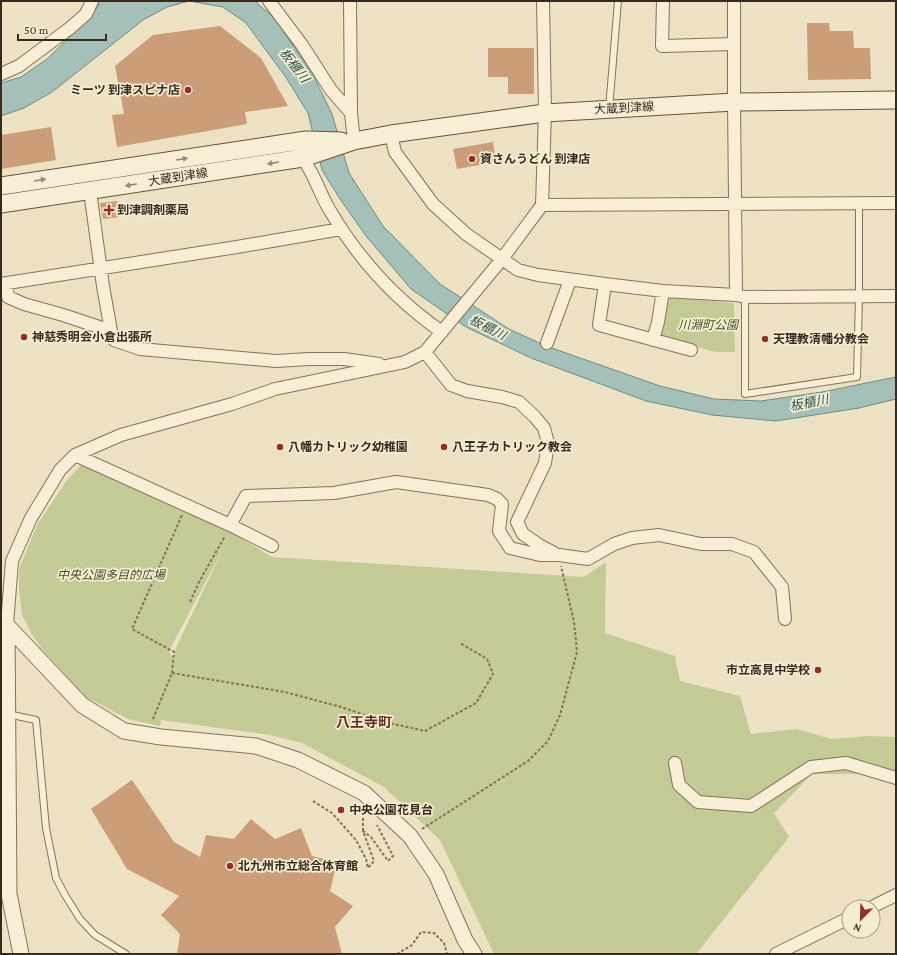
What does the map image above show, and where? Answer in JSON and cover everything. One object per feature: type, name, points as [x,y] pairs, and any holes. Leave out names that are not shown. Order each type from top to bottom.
[{"type":"main road","name":"大蔵到津線","points":[[1,204],[90,191],[304,149],[391,134],[545,113],[609,108],[734,102],[896,100]]},
{"type":"main road","name":"大蔵到津線","points":[[1,186],[304,149]]},
{"type":"street","points":[[1,74],[19,66],[70,28],[86,14],[92,1]]},
{"type":"street","points":[[269,1],[276,1]]},
{"type":"street","points":[[269,1],[302,45],[331,90],[351,113]]},
{"type":"street","points":[[350,1],[351,113],[354,141]]},
{"type":"street","points":[[21,954],[5,894],[7,714],[4,622],[12,561],[31,518],[60,470],[75,455],[121,435],[232,404],[275,389],[404,362],[425,352],[502,259],[542,205],[545,113],[543,1]]},
{"type":"street","points":[[663,1],[662,46],[734,44]]},
{"type":"street","points":[[734,1],[736,204],[741,296]]},
{"type":"street","points":[[391,134],[395,152],[433,204],[466,234],[518,270],[570,280],[663,291],[741,296],[896,296]]},
{"type":"street","points":[[304,149],[314,177],[328,207],[341,229],[371,269],[428,322],[444,329]]},
{"type":"street","points":[[90,191],[102,269],[103,286],[114,340],[140,349],[276,361],[344,359],[386,366]]},
{"type":"street","points":[[542,205],[896,203]]},
{"type":"street","points":[[111,331],[63,314],[5,300],[4,283],[102,269],[341,229]]},
{"type":"street","points":[[547,343],[570,280]]},
{"type":"street","points":[[605,284],[598,325],[691,350]]},
{"type":"street","points":[[653,340],[658,322],[663,291]]},
{"type":"street","points":[[425,352],[451,384],[467,392],[502,397],[519,402],[544,428],[548,443],[545,463],[517,522],[523,534],[538,545],[558,555]]},
{"type":"street","points":[[75,455],[230,525],[272,546]]},
{"type":"street","points":[[230,525],[246,496],[334,493],[396,482],[488,496],[497,499],[502,504],[499,531],[510,548],[540,555],[558,555],[588,559],[614,544],[632,538],[659,535],[701,544],[732,544],[754,552],[782,587],[785,619]]},
{"type":"street","points":[[4,622],[82,705],[124,731],[161,737],[256,746],[298,760],[364,793],[410,836],[436,874],[465,940],[474,954]]},
{"type":"street","points":[[675,763],[679,785],[698,802],[751,806],[811,767],[846,764],[896,778]]},
{"type":"street","points":[[881,902],[896,895]]},
{"type":"street","points":[[776,954],[841,922]]},
{"type":"lane","points":[[609,108],[618,1]]},
{"type":"lane","points":[[741,296],[745,394],[857,377],[859,203]]},
{"type":"lane","points":[[7,714],[36,720],[46,828],[56,878],[80,919],[95,934],[126,954]]},
{"type":"path","points":[[153,719],[172,673],[174,652],[132,629],[186,506]]},
{"type":"path","points":[[190,602],[199,582],[230,525]]},
{"type":"path","points":[[410,836],[528,761],[548,741],[560,715],[576,652],[574,622],[558,555]]},
{"type":"path","points":[[172,673],[285,692],[341,707],[389,723],[425,731],[476,703],[493,674],[488,659],[460,643]]},
{"type":"path","points":[[313,801],[332,813],[356,840],[366,859],[368,868],[374,861],[363,831],[363,813]]},
{"type":"path","points":[[363,831],[371,837],[388,861],[393,856],[377,825]]},
{"type":"path","points":[[397,954],[412,945],[421,932],[434,933],[444,943],[448,954]]},
{"type":"green space","name":"川淵町公園","points":[[664,296],[734,303],[735,352],[716,352],[658,337]]},
{"type":"green space","name":"中央公園多目的広場","points":[[82,464],[231,532],[272,557],[584,577],[606,562],[605,633],[675,656],[680,681],[740,696],[751,734],[797,729],[831,739],[869,736],[896,737],[896,774],[812,774],[774,813],[789,837],[696,954],[494,954],[440,840],[384,787],[302,743],[270,735],[161,720],[160,726],[128,719],[86,697],[42,649],[31,633],[22,615],[19,588],[19,569],[37,525],[67,480]],"holes":[[[225,545],[174,652],[173,658],[169,651]]]},
{"type":"water","points":[[99,1],[189,1],[167,7],[143,20],[52,92],[24,108],[1,116],[1,83],[21,77],[47,59],[85,22],[98,7]]},
{"type":"water","name":"板櫃川","points":[[189,1],[255,1],[275,19],[312,73],[332,114],[349,173],[383,226],[440,284],[509,329],[546,346],[660,386],[714,399],[761,401],[822,392],[896,377],[896,399],[859,408],[776,421],[712,415],[646,401],[531,358],[466,327],[411,289],[366,236],[322,170],[308,113],[285,76],[246,23],[223,7]]},
{"type":"building","points":[[807,23],[829,23],[830,31],[853,31],[854,48],[870,48],[871,79],[808,80]]},
{"type":"building","points":[[220,26],[261,58],[288,106],[245,112],[247,124],[117,147],[112,115],[124,114],[115,66],[153,35]]},
{"type":"building","points":[[488,48],[534,48],[534,94],[508,94],[508,77],[488,77]]},
{"type":"building","points":[[51,127],[56,160],[1,169],[1,135]]},
{"type":"building","points":[[493,142],[496,162],[457,169],[453,149]]},
{"type":"building","name":"到津調剤薬局","points":[[117,201],[119,217],[103,219],[100,203]]},
{"type":"building","name":"北九州市立総合体育館","points":[[132,780],[174,842],[200,857],[206,835],[234,839],[251,819],[275,839],[301,828],[312,856],[337,862],[330,891],[353,906],[335,927],[342,954],[177,954],[180,934],[161,915],[179,896],[127,869],[91,809]]},
{"type":"place","name":"ミーツ 到津スピナ店","points":[[188,90]]},
{"type":"place","name":"資さんうどん 到津店","points":[[472,159]]},
{"type":"place","name":"到津調剤薬局","points":[[109,210]]},
{"type":"place","name":"神慈秀明会小倉出張所","points":[[24,337]]},
{"type":"place","name":"天理教清幡分教会","points":[[765,339]]},
{"type":"place","name":"八幡カトリック幼稚園","points":[[280,447]]},
{"type":"place","name":"八王子カトリック教会","points":[[444,447]]},
{"type":"place","name":"市立高見中学校","points":[[818,670]]},
{"type":"place","name":"中央公園花見台","points":[[341,810]]},
{"type":"place","name":"北九州市立総合体育館","points":[[230,866]]},
{"type":"district","name":"八王寺町","points":[[364,722]]}]
